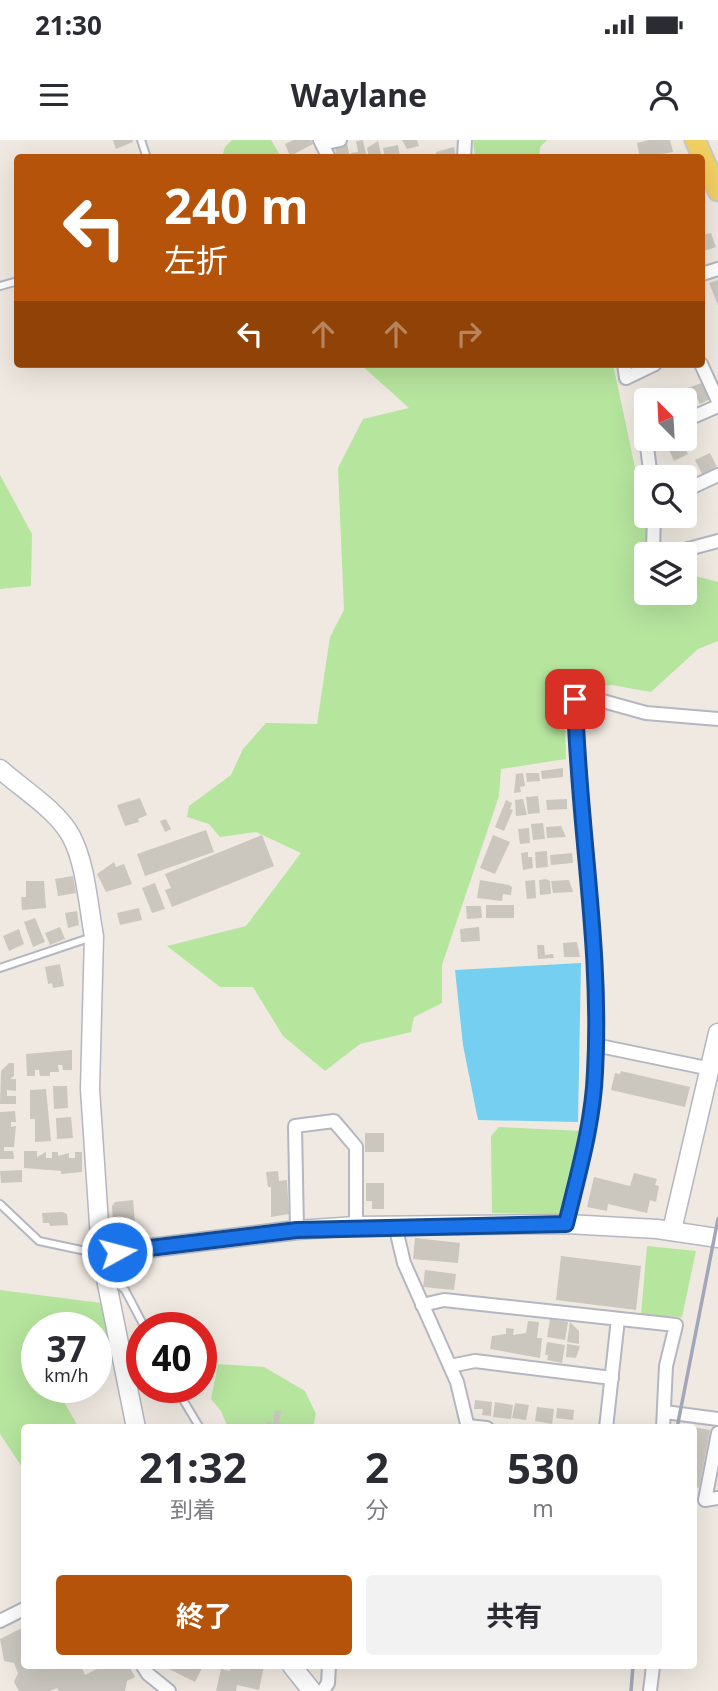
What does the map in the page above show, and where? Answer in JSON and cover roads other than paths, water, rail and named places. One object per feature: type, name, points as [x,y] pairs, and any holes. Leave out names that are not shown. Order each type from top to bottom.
[{"type":"main road","points":[[705,162],[718,191]]},
{"type":"street","points":[[321,142],[340,140]]},
{"type":"street","points":[[625,368],[626,378],[646,368]]},
{"type":"street","points":[[697,414],[718,403],[703,368]]},
{"type":"street","points":[[697,485],[718,475]]},
{"type":"street","points":[[697,547],[718,541]]},
{"type":"street","points":[[566,1224],[588,1132],[595,1045],[594,937],[588,850],[577,775],[575,699],[599,700],[646,713],[718,719]]},
{"type":"street","points":[[0,769],[60,821],[70,834],[94,936],[90,1088],[102,1254],[135,1424]]},
{"type":"street","points":[[672,1230],[718,1033]]},
{"type":"street","points":[[595,1045],[710,1069]]},
{"type":"street","points":[[297,1230],[295,1126],[334,1121],[356,1147],[356,1226]]},
{"type":"street","points":[[102,1254],[297,1230],[356,1226],[566,1224],[672,1230],[718,1238]]},
{"type":"street","points":[[395,1225],[404,1263],[450,1366],[467,1424]]},
{"type":"street","points":[[422,1304],[444,1300],[676,1325],[666,1366],[664,1424]]},
{"type":"street","points":[[606,1424],[618,1319]]},
{"type":"street","points":[[450,1366],[475,1361],[612,1378]]},
{"type":"street","points":[[665,1412],[718,1419]]},
{"type":"street","points":[[718,1433],[705,1500],[718,1498]]},
{"type":"street","points":[[0,1621],[21,1610]]},
{"type":"street","points":[[146,1669],[167,1691]]},
{"type":"street","points":[[294,1669],[312,1691]]},
{"type":"street","points":[[323,1691],[328,1683],[328,1669]]},
{"type":"street","points":[[650,1691],[653,1669]]},
{"type":"lane","points":[[0,968],[94,936]]},
{"type":"lane","points":[[0,1204],[39,1241],[50,1246],[102,1254]]},
{"type":"lane","points":[[105,1273],[125,1290],[137,1312]]},
{"type":"lane","points":[[185,1403],[198,1424]]},
{"type":"water","points":[[581,963],[578,1122],[478,1120],[463,1045],[455,970]]},
{"type":"railway","points":[[678,1424],[718,1219]]},
{"type":"railway","points":[[631,1691],[633,1669]]}]
